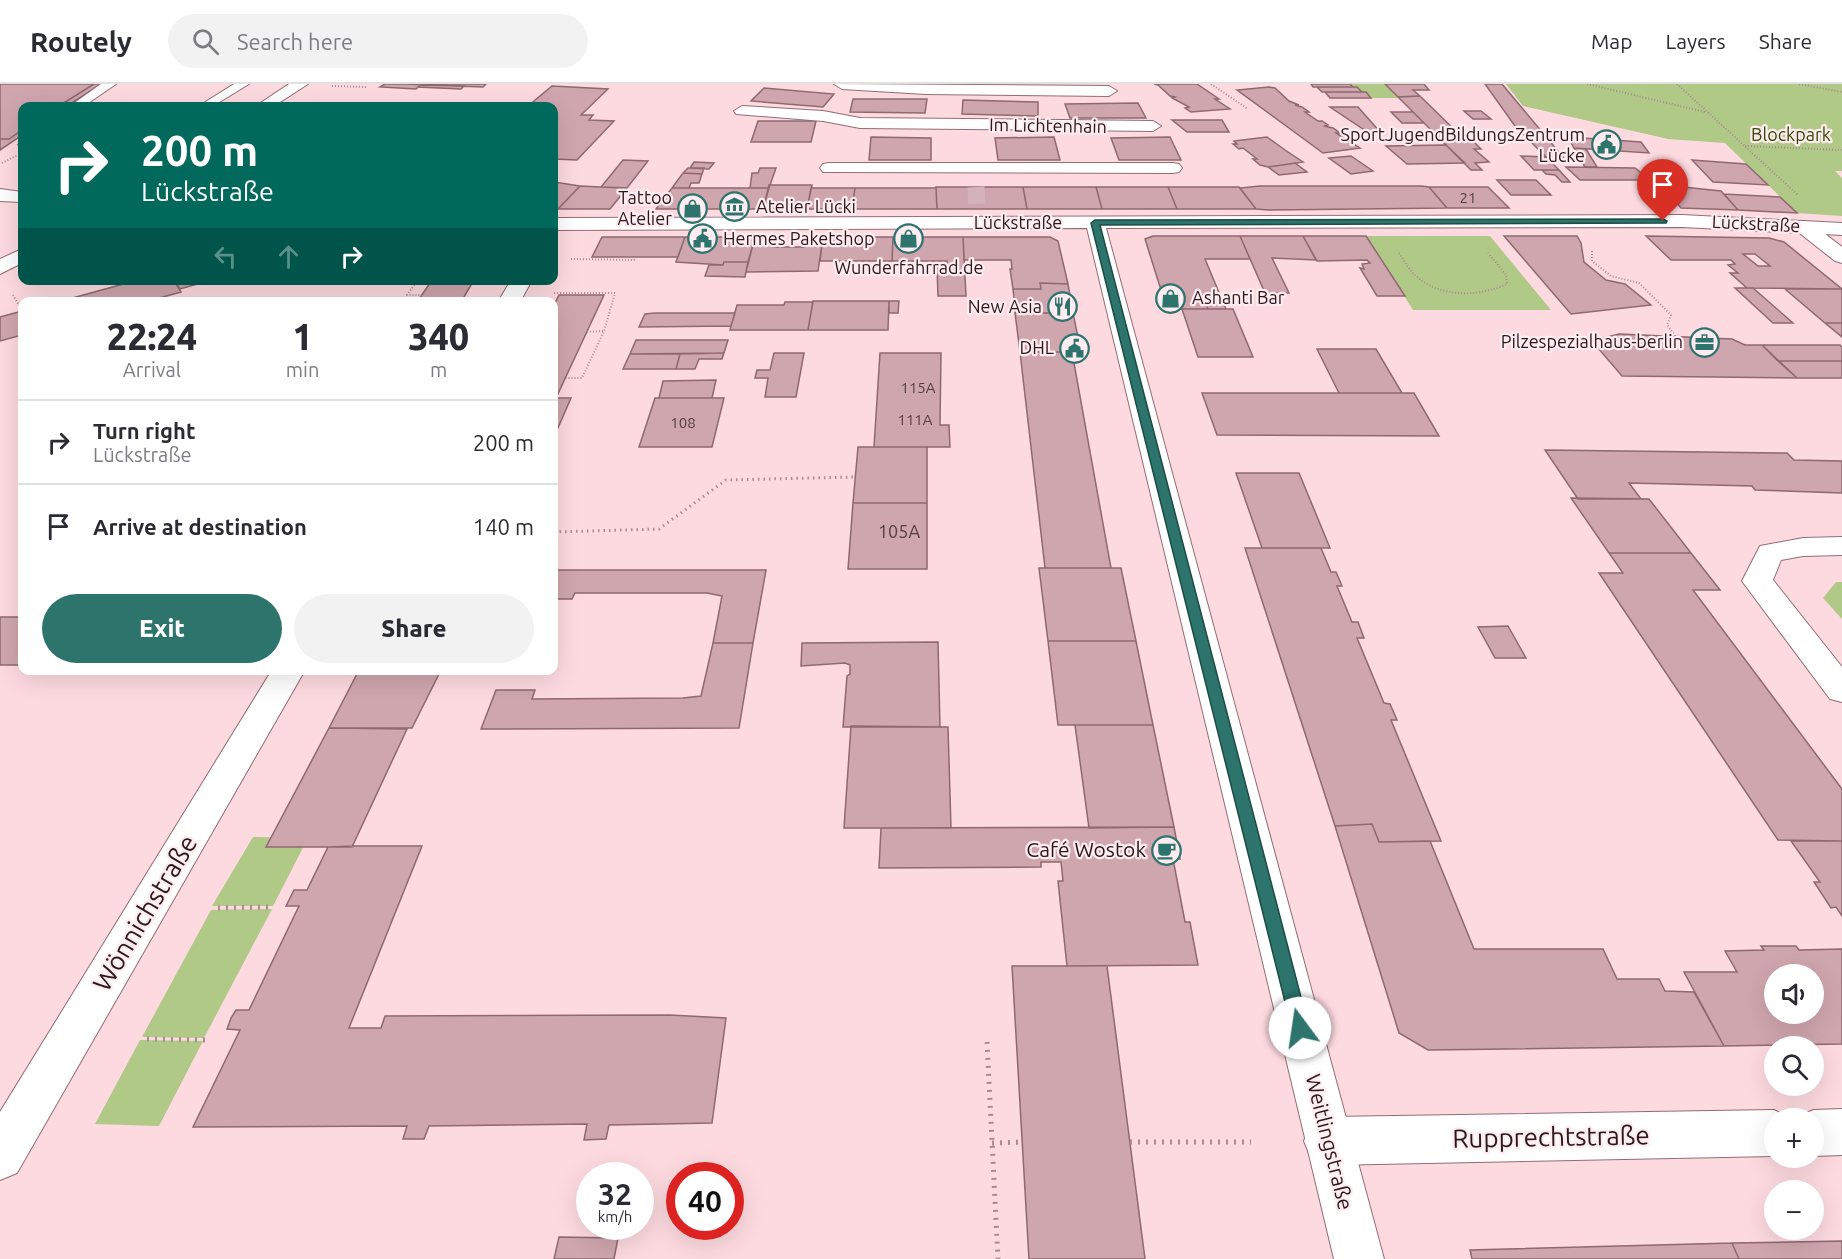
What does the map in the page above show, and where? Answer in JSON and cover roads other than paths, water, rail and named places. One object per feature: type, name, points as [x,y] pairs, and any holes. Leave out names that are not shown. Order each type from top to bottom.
[{"type":"street","points":[[271,102],[300,84]]},
{"type":"street","name":"Im Lichtenhain","points":[[842,84],[948,86],[1048,92],[1109,91]]},
{"type":"street","points":[[944,124],[948,86]]},
{"type":"street","name":"Im Lichtenhain","points":[[742,111],[823,116],[860,123],[1153,126]]},
{"type":"street","name":"Im Lichtenhain","points":[[944,124],[962,147],[972,168],[976,187]]},
{"type":"street","name":"Im Lichtenhain","points":[[829,168],[1173,168]]},
{"type":"street","points":[[0,195],[18,197]]},
{"type":"street","name":"Lückstraße","points":[[558,225],[1682,221],[1842,229]]},
{"type":"street","name":"Weitlingstraße","points":[[1095,223],[1359,1259]]},
{"type":"street","points":[[1804,226],[1842,257]]},
{"type":"street","points":[[0,268],[18,257]]},
{"type":"street","points":[[1842,546],[1803,547],[1770,553],[1757,581],[1842,690]]},
{"type":"street","name":"Wönnichstraße","points":[[0,1156],[286,675]]},
{"type":"street","points":[[1824,1132],[1842,1132]]},
{"type":"street","name":"Rupprechtstraße","points":[[1328,1141],[1764,1133]]},
{"type":"lane","points":[[82,102],[110,84]]},
{"type":"lane","points":[[212,102],[243,84]]},
{"type":"tunnel","points":[[976,187],[977,209]]},
{"type":"place","name":"SportJugendBildungsZentrum Lücke","points":[[1606,145]]},
{"type":"place","name":"Atelier Lücki","points":[[735,207]]},
{"type":"place","name":"Tattoo Atelier","points":[[693,208]]},
{"type":"place","name":"Hermes Paketshop","points":[[702,239]]},
{"type":"place","name":"Wunderfahrrad.de","points":[[909,239]]},
{"type":"place","name":"Ashanti Bar","points":[[1171,298]]},
{"type":"place","name":"New Asia","points":[[1063,307]]},
{"type":"place","name":"Pilzespezialhaus-berlin","points":[[1704,342]]},
{"type":"place","name":"DHL","points":[[1075,348]]},
{"type":"place","name":"Café Wostok","points":[[1167,850]]},
{"type":"park label","name":"Blockpark","points":[[1791,135]]}]
